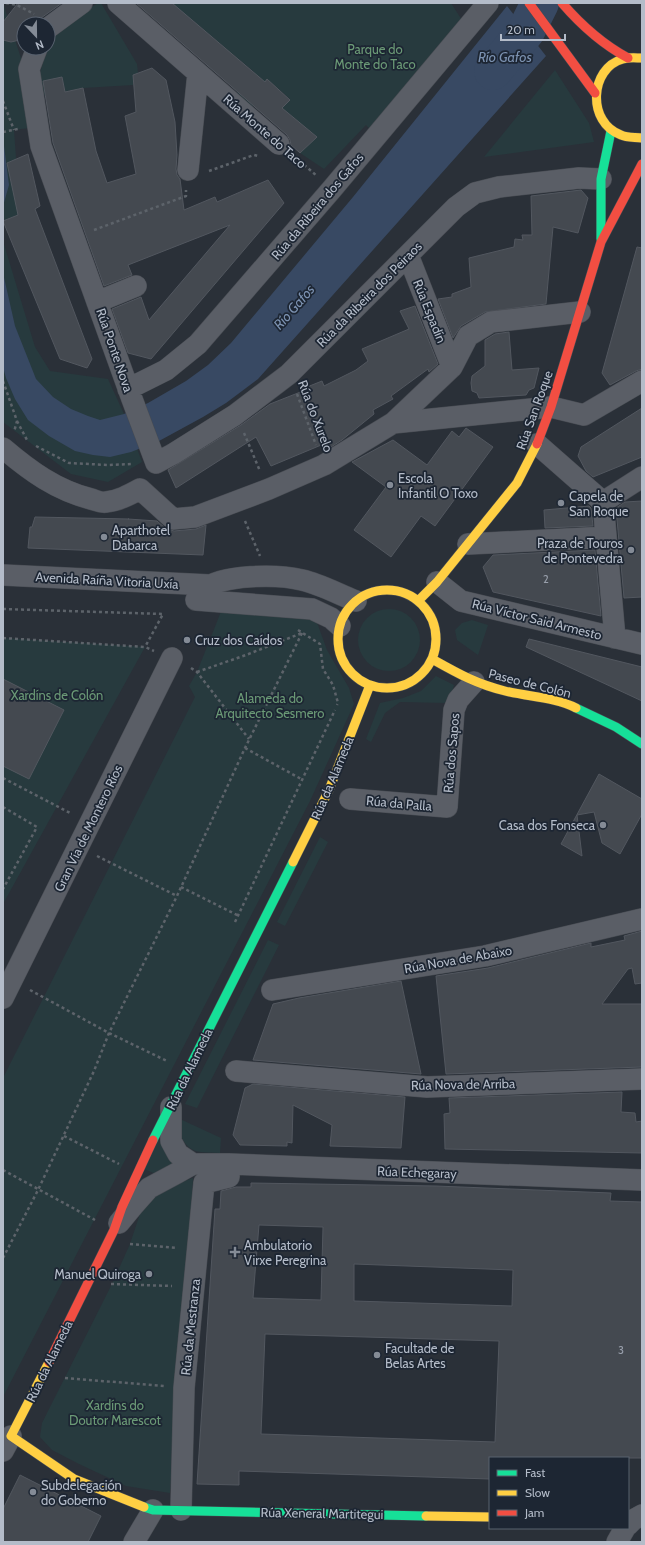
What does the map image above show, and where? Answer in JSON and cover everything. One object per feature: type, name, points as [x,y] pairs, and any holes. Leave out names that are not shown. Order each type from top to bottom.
[{"type":"main road","points":[[530,3],[595,92]]},
{"type":"main road","points":[[562,3],[576,21],[614,51],[628,58]]},
{"type":"main road","points":[[642,58],[628,58],[616,62],[606,70],[599,80],[595,92],[595,103],[598,114],[603,123],[611,131],[632,139],[642,138]]},
{"type":"main road","name":"Rúa San Roque","points":[[601,242],[601,179],[611,131]]},
{"type":"main road","name":"Rúa San Roque","points":[[418,601],[437,582],[517,483],[537,444],[551,407],[601,242],[642,164]]},
{"type":"main road","points":[[376,591],[398,591],[409,595],[418,601],[427,610],[435,628],[436,647],[432,659],[425,669],[417,678],[406,684],[394,687],[382,688],[370,685],[354,675],[343,661],[339,650],[338,638],[340,626],[349,608],[356,601],[376,591]]},
{"type":"main road","name":"Paseo de Colón","points":[[432,659],[474,682],[505,691],[565,702],[616,727],[642,744]]},
{"type":"main road","name":"Rúa da Alameda","points":[[7,1444],[125,1239],[122,1207],[187,1071],[329,790],[370,685]]},
{"type":"main road","points":[[7,1444],[74,1479],[154,1510]]},
{"type":"main road","name":"Rúa Xeneral Martitegui","points":[[154,1510],[489,1517]]},
{"type":"street","points":[[56,22],[82,3]]},
{"type":"street","name":"Rúa Monte do Taco","points":[[118,3],[279,144]]},
{"type":"street","name":"Rúa da Ribeira dos Gafos","points":[[130,394],[166,370],[198,344],[332,189],[488,3]]},
{"type":"street","name":"Rúa Ponte Nova","points":[[34,56],[29,69],[41,146],[130,394],[154,455]]},
{"type":"street","points":[[197,171],[198,73]]},
{"type":"street","name":"Rúa da Ribeira dos Peiraos","points":[[154,455],[173,454],[235,415],[289,374],[456,206],[475,193],[499,187],[537,182],[579,178],[601,179]]},
{"type":"street","name":"Rúa Espadín","points":[[408,255],[452,368]]},
{"type":"street","points":[[98,302],[136,286]]},
{"type":"street","points":[[140,489],[173,519],[195,516],[269,490],[324,465],[393,423],[452,368],[468,336],[491,322],[580,312]]},
{"type":"street","points":[[393,423],[551,407],[584,415],[642,381]]},
{"type":"street","points":[[537,444],[604,502],[615,638]]},
{"type":"street","points":[[5,450],[27,468],[47,481],[72,494],[104,503],[124,498],[140,489],[154,455]]},
{"type":"street","points":[[604,502],[642,477]]},
{"type":"street","points":[[468,544],[606,537]]},
{"type":"street","name":"Avenida Raíña Vitoria Uxía","points":[[3,575],[210,585],[232,579],[286,576],[303,580],[356,601]]},
{"type":"street","name":"Rúa Víctor Said Armesto","points":[[437,582],[461,601],[642,644]]},
{"type":"street","points":[[210,585],[201,590],[196,600],[312,609],[331,618],[340,626]]},
{"type":"street","name":"Gran Vía de Montero Ríos","points":[[7,989],[172,658]]},
{"type":"street","name":"Rúa dos Sapos","points":[[447,807],[454,710],[458,700],[474,682]]},
{"type":"street","name":"Rúa da Palla","points":[[350,799],[447,807]]},
{"type":"street","name":"Rúa Nova de Abaixo","points":[[272,990],[485,956],[642,919]]},
{"type":"street","name":"Rúa Nova de Arriba","points":[[236,1071],[427,1086],[642,1079]]},
{"type":"street","points":[[171,1107],[171,1141],[178,1154],[193,1164]]},
{"type":"street","name":"Rúa Echegaray","points":[[125,1239],[132,1206],[149,1188],[193,1164],[229,1164],[642,1180]]},
{"type":"street","name":"Rúa da Mestranza","points":[[181,1510],[184,1388],[204,1183],[229,1177],[229,1164]]},
{"type":"street","points":[[134,1542],[154,1510]]},
{"type":"street","points":[[629,1524],[633,1520],[642,1516]]},
{"type":"path","points":[[6,3],[17,5],[35,16]]},
{"type":"path","points":[[3,101],[14,130],[3,132]]},
{"type":"path","name":"Rúa Monte do Taco","points":[[279,144],[332,189]]},
{"type":"path","points":[[74,238],[186,196],[197,171],[254,154],[260,156]]},
{"type":"path","name":"Rúa do Xurelo","points":[[289,374],[324,465]]},
{"type":"path","points":[[3,381],[17,421],[29,442]]},
{"type":"path","points":[[235,415],[269,490]]},
{"type":"path","points":[[5,450],[17,421]]},
{"type":"path","points":[[35,445],[69,463],[108,465],[154,455]]},
{"type":"path","points":[[236,502],[268,576]]},
{"type":"path","points":[[3,609],[163,614],[145,647]]},
{"type":"path","points":[[3,1258],[64,1136],[94,1071],[109,1033],[177,896],[249,739],[303,632],[312,609]]},
{"type":"path","points":[[245,748],[303,780],[338,703],[333,685],[323,669],[320,644],[303,632],[292,627]]},
{"type":"path","points":[[197,672],[246,655],[303,632]]},
{"type":"path","points":[[3,638],[145,647],[172,658],[197,672],[249,739]]},
{"type":"path","points":[[3,778],[90,823]]},
{"type":"path","points":[[3,807],[37,826],[3,889]]},
{"type":"path","points":[[79,847],[177,896]]},
{"type":"path","points":[[181,886],[239,916]]},
{"type":"path","points":[[7,989],[109,1033],[169,1062]]},
{"type":"path","points":[[64,1136],[121,1166]]},
{"type":"path","points":[[3,1170],[95,1220]]},
{"type":"path","points":[[125,1239],[198,1250]]},
{"type":"path","points":[[112,1277],[108,1284],[195,1287]]},
{"type":"path","points":[[61,1377],[184,1388]]},
{"type":"green space","points":[[3,3],[16,43],[16,56],[20,56],[33,95],[37,127],[14,130],[20,214],[3,222]]},
{"type":"green space","points":[[98,3],[101,3],[137,64],[138,73],[133,75],[133,85],[83,88],[40,96],[37,82],[45,56],[56,56],[56,31]]},
{"type":"green space","name":"Parque do Monte do Taco","points":[[167,3],[451,3],[467,28],[376,136],[366,125],[324,169],[300,153],[317,137],[282,108],[290,99],[267,79],[251,110],[235,95],[254,72],[186,15]]},
{"type":"green space","points":[[555,70],[589,123],[594,142],[484,157]]},
{"type":"green space","points":[[3,241],[35,347],[50,371],[108,379],[124,414],[142,462],[108,482],[71,474],[3,422]]},
{"type":"green space","name":"Alameda do Arquitecto Sesmero","points":[[226,599],[310,603],[327,650],[349,688],[354,704],[310,801],[3,1397],[3,1078],[195,697],[189,686],[197,672]]},
{"type":"green space","points":[[383,609],[395,609],[411,618],[418,628],[420,640],[418,652],[411,662],[395,671],[383,671],[372,666],[363,657],[358,646],[358,634],[363,623],[372,614]]},
{"type":"green space","points":[[472,620],[488,625],[478,655],[457,640],[455,630],[462,623]]},
{"type":"green space","name":"Xardíns de Colón","points":[[3,638],[145,647],[3,904]]},
{"type":"green space","points":[[436,676],[454,685],[449,703],[400,702],[385,713],[371,742],[366,739],[380,703],[403,698],[421,691]]},
{"type":"green space","points":[[320,837],[328,842],[285,926],[277,922]]},
{"type":"green space","points":[[268,940],[279,945],[197,1108],[185,1104]]},
{"type":"green space","points":[[180,1119],[221,1138],[220,1153],[198,1152],[189,1147],[177,1129]]},
{"type":"green space","points":[[162,1130],[176,1166],[156,1174],[144,1169]]},
{"type":"green space","name":"Xardíns do Doutor Marescot","points":[[193,1178],[170,1493],[126,1486],[52,1450],[40,1437],[42,1423],[112,1284],[130,1244],[141,1211],[157,1194],[173,1185]]},
{"type":"water","name":"Río Gafos","points":[[507,6],[546,56],[258,379],[226,403],[159,441],[131,452],[110,457],[75,451],[49,436],[28,420],[15,399],[3,367],[3,273],[15,326],[36,379],[53,397],[71,409],[100,420],[124,414],[148,403],[186,381],[208,365],[231,343],[353,197]]},
{"type":"water","points":[[3,138],[9,185],[3,206]]},
{"type":"building","points":[[18,3],[62,3],[44,16],[16,16],[16,41],[11,42],[3,40],[3,22]]},
{"type":"building","points":[[136,3],[172,3],[265,82],[267,79],[290,100],[282,108],[317,137],[300,153],[291,145],[287,135]]},
{"type":"building","points":[[152,68],[166,80],[175,122],[177,155],[176,169],[177,175],[180,179],[184,210],[215,197],[217,202],[268,180],[284,203],[151,359],[128,353],[112,309],[141,297],[149,320],[230,225],[128,265],[132,275],[104,286],[53,143],[43,81],[62,77],[65,92],[83,88],[96,151],[107,183],[136,174],[125,116],[136,112],[133,75]]},
{"type":"building","points":[[28,154],[40,206],[35,209],[92,359],[87,368],[60,359],[3,221],[18,215],[7,163]]},
{"type":"building","points":[[581,190],[588,198],[578,233],[553,227],[546,304],[485,312],[461,326],[453,338],[438,299],[452,297],[452,294],[471,287],[469,258],[514,247],[515,239],[523,240],[522,235],[532,235],[531,196]]},
{"type":"building","points":[[637,247],[642,248],[642,369],[610,385],[602,373]]},
{"type":"building","points":[[415,306],[438,364],[429,372],[428,369],[391,396],[393,399],[373,410],[374,414],[342,440],[331,447],[326,443],[271,466],[256,437],[176,488],[168,470],[241,425],[270,404],[303,391],[302,389],[322,381],[324,386],[356,370],[368,361],[362,349],[409,329],[400,311]]},
{"type":"building","points":[[509,332],[512,370],[539,368],[534,388],[529,390],[526,395],[479,398],[477,393],[472,391],[471,383],[472,376],[485,366],[485,340],[495,334]]},
{"type":"building","points":[[642,408],[642,457],[593,477],[586,471],[578,456],[581,447]]},
{"type":"building","points":[[466,428],[493,447],[435,526],[421,516],[391,557],[354,530],[386,487],[352,462],[393,440],[427,465],[452,431],[459,437]]},
{"type":"building","name":"Praza de Touros de Pontevedra","points":[[642,501],[642,597],[624,598],[616,508],[625,502]]},
{"type":"building","points":[[589,506],[591,508],[593,526],[545,528],[544,510]]},
{"type":"building","name":"Aparthotel Dabarca","points":[[35,517],[157,521],[165,528],[174,531],[196,529],[206,525],[203,555],[28,548],[30,527],[32,527]]},
{"type":"building","points":[[595,550],[601,616],[493,592],[483,567],[493,555]]},
{"type":"building","points":[[529,639],[642,667],[642,701],[526,647]]},
{"type":"building","points":[[3,679],[64,710],[29,779],[3,766]]},
{"type":"building","name":"Casa dos Fonseca","points":[[599,774],[642,799],[642,814],[620,854],[602,843],[594,812],[577,815],[582,856],[561,844]]},
{"type":"building","points":[[642,931],[642,983],[635,984],[632,968],[628,969],[602,1004],[642,1004],[642,1067],[446,1074],[436,976],[488,968],[591,943],[591,947],[625,940],[624,936]]},
{"type":"building","points":[[401,981],[421,1074],[253,1060],[273,1004],[299,998]]},
{"type":"building","points":[[253,1084],[405,1097],[401,1148],[330,1146],[332,1125],[293,1105],[292,1143],[287,1142],[287,1146],[240,1145],[233,1135],[245,1088]]},
{"type":"building","points":[[622,1092],[621,1112],[635,1113],[636,1122],[642,1121],[642,1153],[445,1149],[444,1114],[450,1113],[449,1098]]},
{"type":"building","points":[[251,1183],[436,1186],[611,1193],[610,1201],[642,1202],[642,1458],[489,1457],[489,1479],[239,1471],[239,1485],[197,1484],[215,1209],[220,1209],[221,1191],[236,1187],[251,1187]],"holes":[[[259,1225],[323,1227],[321,1300],[253,1298]],[[354,1264],[513,1270],[512,1306],[354,1301]],[[265,1334],[499,1341],[495,1442],[261,1434]]]},
{"type":"building","name":"Subdelegación do Goberno","points":[[20,1475],[101,1516],[88,1542],[3,1542],[3,1509]]},
{"type":"waterway","name":"Río Gafos","points":[[493,71],[526,31],[540,3]]},
{"type":"traffic: fast","points":[[601,239],[601,179],[611,131]]},
{"type":"traffic: fast","points":[[576,708],[616,727],[642,744]]},
{"type":"traffic: fast","points":[[153,1140],[293,862]]},
{"type":"traffic: fast","points":[[144,1507],[153,1510],[426,1516]]},
{"type":"traffic: slow","points":[[642,58],[625,58],[612,64],[604,73],[598,84],[596,96],[602,119],[610,129],[623,136],[642,138]]},
{"type":"traffic: slow","points":[[418,601],[437,582],[517,483],[537,444]]},
{"type":"traffic: slow","points":[[387,590],[406,594],[422,604],[432,620],[436,639],[432,658],[422,674],[406,684],[387,688],[368,684],[352,674],[342,658],[338,639],[342,620],[352,604],[368,594],[387,590]]},
{"type":"traffic: slow","points":[[432,659],[485,685],[514,693],[550,699],[576,708]]},
{"type":"traffic: slow","points":[[293,862],[329,790],[370,685]]},
{"type":"traffic: slow","points":[[49,1362],[11,1436],[74,1479],[144,1507]]},
{"type":"traffic: slow","points":[[426,1516],[489,1517]]},
{"type":"traffic: jam","points":[[529,3],[595,93]]},
{"type":"traffic: jam","points":[[562,3],[592,34],[609,47],[628,58]]},
{"type":"traffic: jam","points":[[537,444],[551,407],[601,242],[642,164]]},
{"type":"traffic: jam","points":[[49,1362],[114,1230],[122,1207],[153,1140]]},
{"type":"place","name":"Escola Infantil O Toxo","points":[[390,485]]},
{"type":"place","name":"Capela de San Roque","points":[[561,503]]},
{"type":"place","name":"Aparthotel Dabarca","points":[[104,537]]},
{"type":"place","name":"Praza de Touros de Pontevedra","points":[[631,550]]},
{"type":"place","name":"Cruz dos Caídos","points":[[187,640]]},
{"type":"place","name":"Casa dos Fonseca","points":[[603,825]]},
{"type":"place","name":"Ambulatorio Virxe Peregrina","points":[[235,1252]]},
{"type":"place","name":"Manuel Quiroga","points":[[149,1274]]},
{"type":"place","name":"Facultade de Belas Artes","points":[[377,1355]]},
{"type":"place","name":"Subdelegación do Goberno","points":[[33,1492]]}]
